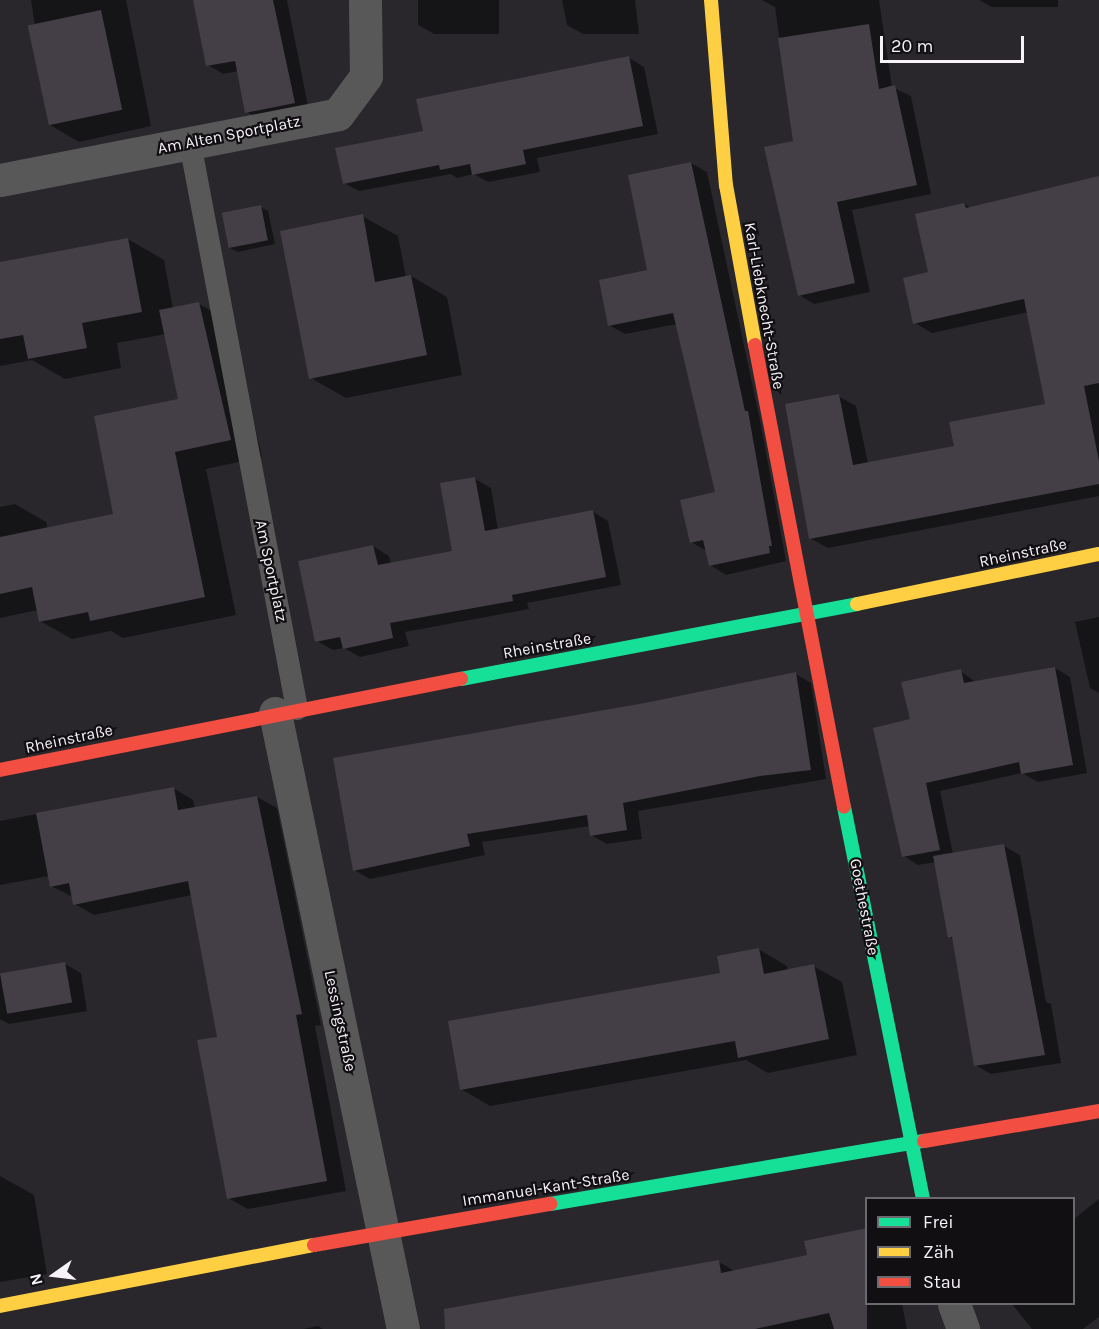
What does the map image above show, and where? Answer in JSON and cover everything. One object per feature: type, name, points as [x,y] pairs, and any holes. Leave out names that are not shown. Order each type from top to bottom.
[{"type":"street","name":"Am Alten Sportplatz","points":[[0,180],[338,114],[366,76],[365,0]]},
{"type":"street","name":"Karl-Liebknecht-Straße","points":[[711,0],[726,185],[805,615]]},
{"type":"street","name":"Rheinstraße","points":[[0,770],[286,711],[805,615],[1099,554]]},
{"type":"street","name":"Goethestraße","points":[[805,615],[923,1197]]},
{"type":"street","name":"Lessingstraße","points":[[286,711],[383,1232],[404,1329]]},
{"type":"street","name":"Immanuel-Kant-Straße","points":[[0,1306],[383,1232],[912,1145],[1099,1111]]},
{"type":"street","points":[[954,1305],[963,1329]]},
{"type":"lane","name":"Am Sportplatz","points":[[190,143],[243,433],[286,711]]},
{"type":"building","points":[[193,0],[273,0],[295,103],[245,113],[235,61],[206,66]]},
{"type":"building","points":[[101,10],[122,110],[49,125],[28,26]]},
{"type":"building","points":[[869,24],[879,89],[895,85],[917,185],[837,202],[855,283],[798,296],[764,147],[793,141],[778,38]]},
{"type":"building","points":[[629,56],[643,126],[523,150],[526,164],[472,175],[470,164],[440,170],[439,165],[343,184],[335,148],[423,131],[416,99]]},
{"type":"building","points":[[691,162],[745,411],[748,411],[772,546],[769,546],[770,553],[709,566],[703,540],[690,543],[680,500],[715,492],[673,313],[608,326],[599,280],[647,270],[628,175]]},
{"type":"building","points":[[1099,176],[1099,383],[1084,386],[1099,461],[1099,484],[809,539],[785,404],[839,394],[853,465],[954,446],[949,422],[1045,404],[1024,299],[913,324],[903,278],[928,272],[915,214],[964,203],[966,208]]},
{"type":"building","points":[[261,205],[268,240],[229,248],[222,213]]},
{"type":"building","points":[[363,214],[375,282],[411,275],[427,355],[309,379],[280,231]]},
{"type":"building","points":[[128,238],[142,312],[82,323],[87,348],[28,359],[23,335],[0,339],[0,262]]},
{"type":"building","points":[[199,302],[231,440],[175,452],[205,597],[90,621],[88,612],[39,622],[32,587],[0,594],[0,537],[113,514],[94,416],[178,399],[159,310]]},
{"type":"building","points":[[475,477],[485,531],[593,510],[606,577],[512,595],[513,601],[390,623],[393,638],[343,649],[340,637],[315,642],[298,561],[373,545],[378,565],[452,551],[440,483]]},
{"type":"building","points":[[1055,667],[1073,765],[1021,774],[1019,762],[926,783],[940,850],[902,857],[873,728],[910,719],[901,682],[961,669],[964,683]]},
{"type":"building","points":[[796,672],[811,770],[760,776],[623,803],[627,830],[590,836],[587,815],[467,834],[470,846],[353,871],[333,758],[650,702]]},
{"type":"building","points":[[174,787],[178,810],[257,796],[302,1014],[296,1015],[327,1181],[227,1199],[197,1040],[217,1037],[188,881],[73,905],[69,883],[50,887],[36,813]]},
{"type":"building","points":[[1004,844],[1045,1055],[974,1066],[952,937],[948,938],[933,856]]},
{"type":"building","points":[[759,948],[764,974],[814,964],[829,1039],[738,1058],[735,1041],[460,1090],[448,1021],[720,973],[717,956]]},
{"type":"building","points":[[65,962],[72,1002],[7,1014],[0,973]]},
{"type":"building","points":[[865,1228],[867,1329],[834,1329],[829,1313],[755,1329],[445,1329],[444,1309],[719,1260],[721,1273],[807,1255],[804,1241]]},
{"type":"traffic: fast","points":[[461,679],[857,604]]},
{"type":"traffic: fast","points":[[844,807],[923,1197]]},
{"type":"traffic: fast","points":[[550,1204],[924,1141]]},
{"type":"traffic: slow","points":[[711,0],[726,185],[755,345]]},
{"type":"traffic: slow","points":[[857,604],[1099,554]]},
{"type":"traffic: slow","points":[[0,1306],[314,1245]]},
{"type":"traffic: jam","points":[[755,345],[844,807]]},
{"type":"traffic: jam","points":[[0,770],[461,679]]},
{"type":"traffic: jam","points":[[924,1141],[1099,1111]]},
{"type":"traffic: jam","points":[[314,1245],[550,1204]]}]
